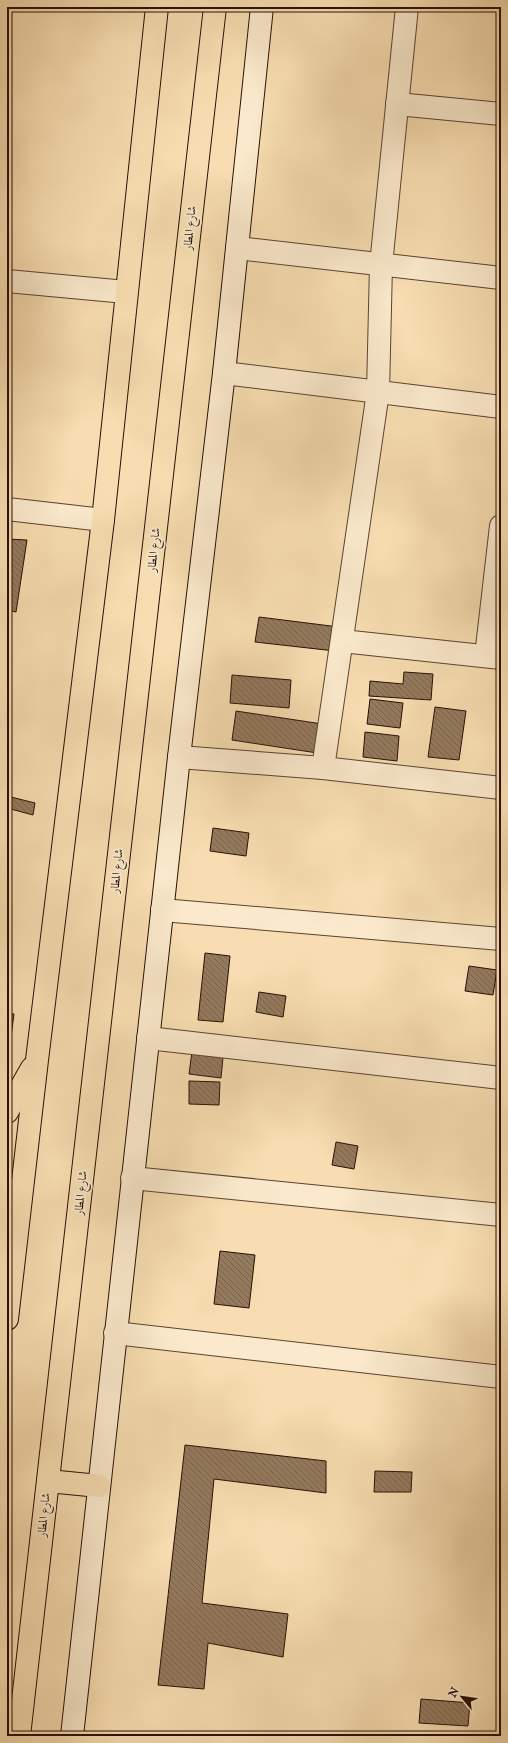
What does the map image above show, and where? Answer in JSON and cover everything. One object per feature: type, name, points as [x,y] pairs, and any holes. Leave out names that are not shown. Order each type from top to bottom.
[{"type":"main road","points":[[7,1319],[103,520],[157,7]]},
{"type":"main road","name":"شارع المطار","points":[[20,1736],[215,7]]},
{"type":"main road","points":[[7,1112],[37,1060]]},
{"type":"main road","points":[[48,1481],[99,1486]]},
{"type":"street","points":[[72,1736],[179,756],[224,372],[262,7]]},
{"type":"street","points":[[323,768],[378,392],[381,265],[407,7]]},
{"type":"street","points":[[397,104],[501,114]]},
{"type":"street","points":[[237,248],[501,278]]},
{"type":"street","points":[[7,281],[126,292]]},
{"type":"street","points":[[224,372],[501,407]]},
{"type":"street","points":[[7,509],[103,520]]},
{"type":"street","points":[[342,641],[493,657],[501,526]]},
{"type":"street","points":[[179,756],[323,768],[501,788]]},
{"type":"street","points":[[162,910],[501,939]]},
{"type":"street","points":[[148,1038],[501,1078]]},
{"type":"street","points":[[132,1178],[501,1215]]},
{"type":"street","points":[[115,1333],[501,1377]]},
{"type":"building","points":[[7,539],[27,540],[16,612],[7,610]]},
{"type":"building","points":[[259,617],[339,627],[335,651],[255,642]]},
{"type":"building","points":[[404,672],[433,674],[431,700],[369,696],[370,681],[403,684]]},
{"type":"building","points":[[232,675],[291,680],[289,708],[230,703]]},
{"type":"building","points":[[370,699],[403,703],[400,728],[367,724]]},
{"type":"building","points":[[435,707],[466,711],[459,760],[428,757]]},
{"type":"building","points":[[236,711],[329,725],[324,754],[232,740]]},
{"type":"building","points":[[365,732],[399,736],[397,761],[363,757]]},
{"type":"building","points":[[7,796],[35,803],[33,815],[7,808]]},
{"type":"building","points":[[213,828],[249,833],[246,856],[210,851]]},
{"type":"building","points":[[205,953],[230,956],[223,1022],[198,1020]]},
{"type":"building","points":[[469,966],[497,970],[493,995],[465,991]]},
{"type":"building","points":[[259,992],[286,996],[283,1017],[256,1012]]},
{"type":"building","points":[[7,1013],[14,1014],[7,1066]]},
{"type":"building","points":[[193,1044],[224,1047],[221,1078],[189,1074]]},
{"type":"building","points":[[189,1081],[220,1082],[219,1105],[189,1104]]},
{"type":"building","points":[[336,1142],[358,1146],[354,1169],[332,1165]]},
{"type":"building","points":[[220,1251],[255,1255],[249,1308],[214,1304]]},
{"type":"building","points":[[185,1445],[326,1461],[326,1493],[214,1479],[202,1603],[288,1614],[283,1657],[208,1643],[204,1689],[158,1685]]},
{"type":"building","points":[[375,1471],[412,1472],[411,1492],[374,1492]]},
{"type":"building","points":[[421,1699],[470,1703],[468,1726],[419,1723]]}]
